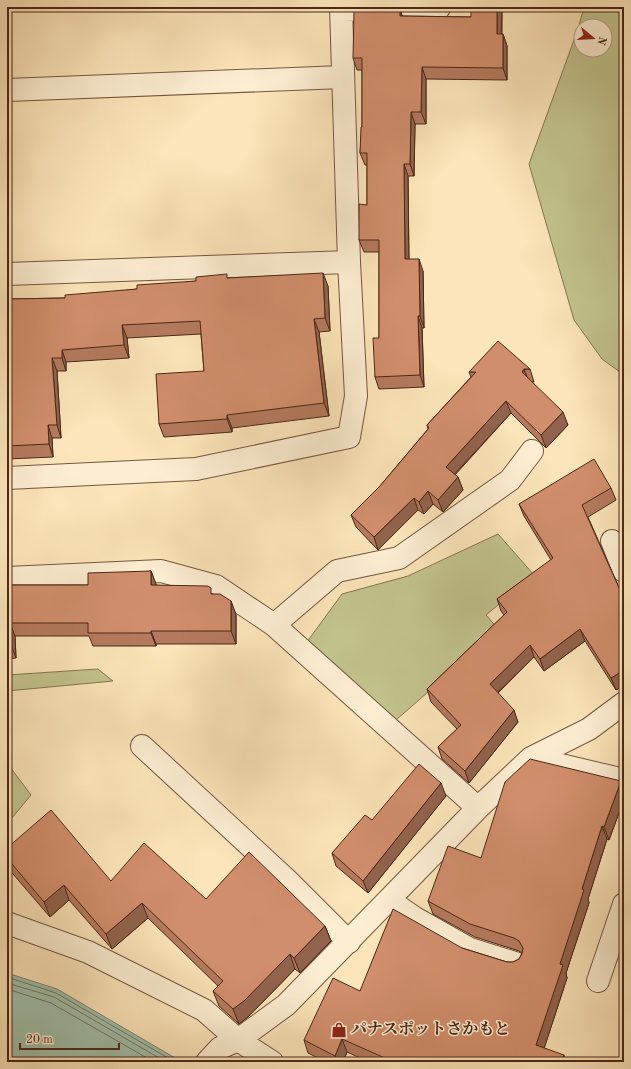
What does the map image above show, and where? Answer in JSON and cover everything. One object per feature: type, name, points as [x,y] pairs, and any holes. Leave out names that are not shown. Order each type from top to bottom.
[{"type":"street","points":[[7,478],[196,470],[349,437],[356,396],[349,262],[342,9],[439,8]]},
{"type":"street","points":[[7,90],[343,77]]},
{"type":"street","points":[[7,274],[349,262]]},
{"type":"street","points":[[274,625],[337,571],[399,558],[510,480],[532,451]]},
{"type":"street","points":[[612,541],[624,571]]},
{"type":"street","points":[[7,578],[161,571],[216,586],[274,625],[478,808]]},
{"type":"street","points":[[222,1050],[286,1005],[478,808],[531,758],[590,729],[624,703]]},
{"type":"street","points":[[142,746],[287,880],[348,942]]},
{"type":"street","points":[[531,758],[620,779],[624,782]]},
{"type":"street","points":[[389,900],[415,918],[470,948],[515,963]]},
{"type":"street","points":[[598,982],[624,904]]},
{"type":"street","points":[[7,923],[88,952],[204,1010],[222,1050]]},
{"type":"street","points":[[222,1050],[272,1062]]},
{"type":"green space","points":[[584,7],[624,7],[624,375],[602,359],[574,320],[529,164],[573,43],[573,58],[613,58],[613,18],[581,18]]},
{"type":"green space","points":[[498,534],[534,575],[486,615],[499,630],[388,727],[301,650],[342,594],[408,576]]},
{"type":"green space","points":[[98,669],[113,681],[7,691],[7,675]]},
{"type":"green space","points":[[7,763],[31,795],[7,824]]},
{"type":"water","points":[[7,973],[57,989],[182,1062],[7,1062]]},
{"type":"building","points":[[471,7],[497,7],[497,34],[503,34],[503,68],[422,67],[421,112],[411,112],[410,164],[404,164],[405,259],[419,259],[420,316],[418,316],[420,375],[375,377],[373,338],[379,338],[379,240],[359,240],[359,204],[367,205],[367,153],[360,153],[362,127],[362,58],[353,58],[354,10],[400,9],[400,16],[471,17]]},
{"type":"building","points":[[323,273],[325,318],[314,319],[324,403],[227,415],[227,419],[159,424],[156,374],[204,371],[200,321],[122,325],[124,345],[62,350],[62,358],[52,358],[57,425],[48,425],[49,444],[7,446],[7,299],[65,298],[65,295],[137,289],[137,285],[196,281],[196,277],[227,274],[227,278]]},
{"type":"building","points":[[498,341],[530,369],[524,369],[522,372],[563,412],[541,435],[506,401],[446,467],[458,477],[438,500],[428,491],[419,502],[414,498],[374,537],[351,515],[380,486],[429,428],[427,425],[476,372],[469,372]]},
{"type":"building","points":[[594,459],[611,488],[582,505],[624,599],[624,670],[611,678],[580,629],[540,659],[530,645],[490,684],[514,710],[465,771],[438,747],[461,725],[427,689],[507,612],[497,599],[553,558],[519,504]]},
{"type":"building","points":[[151,571],[151,585],[208,586],[211,588],[211,594],[220,594],[231,601],[231,631],[88,633],[88,623],[10,623],[11,645],[7,645],[7,580],[8,585],[88,585],[88,573]]},
{"type":"building","points":[[530,759],[621,781],[604,827],[602,826],[582,889],[584,890],[560,964],[563,965],[536,1045],[564,1055],[561,1062],[394,1062],[342,1039],[335,1056],[304,1040],[333,978],[360,991],[393,909],[462,948],[507,962],[513,962],[519,959],[523,948],[519,941],[470,924],[428,901],[448,846],[481,858],[505,782]]},
{"type":"building","points":[[419,764],[441,783],[363,881],[332,853],[365,815],[372,820]]},
{"type":"building","points":[[51,810],[111,881],[144,843],[206,899],[249,852],[325,926],[294,958],[290,954],[244,1001],[233,1009],[213,991],[223,981],[142,903],[106,934],[64,885],[44,902],[7,858],[7,848]]},
{"type":"place","name":"パナスポットさかもと","points":[[339,1030]]}]
